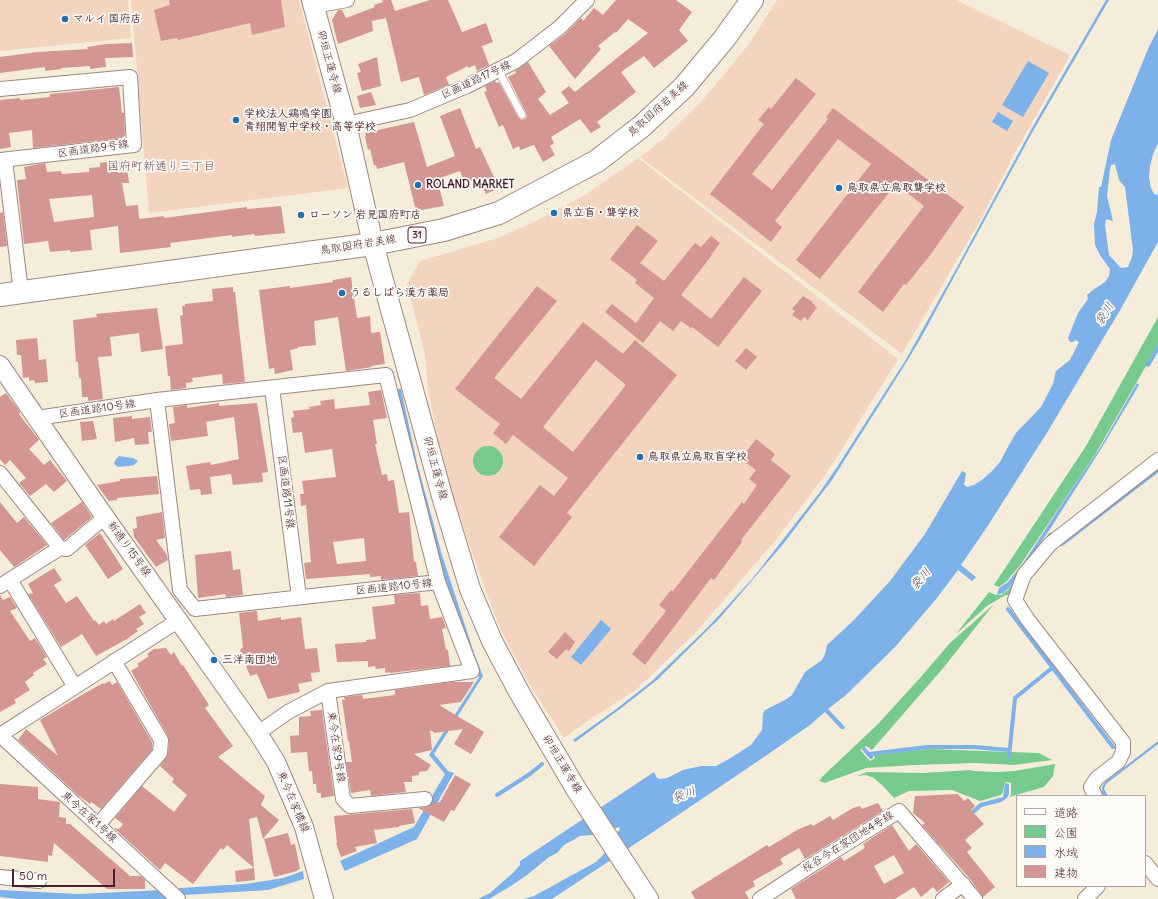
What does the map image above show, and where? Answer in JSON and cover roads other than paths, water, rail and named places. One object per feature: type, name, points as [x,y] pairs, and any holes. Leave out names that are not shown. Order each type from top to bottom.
[{"type":"main road","name":"鳥取国府岩美線","points":[[10,294],[373,244],[444,230],[498,213],[597,161],[642,126],[684,87],[724,39],[752,0]]},
{"type":"main road","name":"卯垣正蓮寺線","points":[[313,3],[346,124],[373,244],[442,496],[470,589],[494,646],[519,692],[576,789],[644,893]]},
{"type":"street","points":[[313,3],[347,0]]},
{"type":"street","name":"区画道路17号線","points":[[346,124],[410,110],[467,86],[516,61],[560,26],[587,0]]},
{"type":"street","name":"区画道路9号線","points":[[0,89],[130,77],[134,145],[3,160]]},
{"type":"street","points":[[3,160],[10,294]]},
{"type":"street","name":"新通り15号線","points":[[0,365],[105,517],[258,733]]},
{"type":"street","points":[[386,375],[409,371]]},
{"type":"street","name":"区画道路10号線","points":[[37,418],[157,400],[386,375],[438,582],[195,609],[180,590],[157,400]]},
{"type":"street","name":"区画道路11号線","points":[[272,388],[299,597]]},
{"type":"street","points":[[1095,795],[1091,787],[1097,778],[1118,762],[1123,752],[1123,742],[1028,620],[1015,600],[1024,575],[1050,544],[1158,460]]},
{"type":"street","points":[[0,473],[60,548]]},
{"type":"street","points":[[75,687],[5,583],[60,548],[67,549],[105,517]]},
{"type":"street","points":[[258,733],[288,712],[328,691],[472,671],[438,582]]},
{"type":"street","points":[[0,735],[179,620]]},
{"type":"street","points":[[98,825],[160,753],[161,740],[114,662]]},
{"type":"street","name":"東今在家9号線","points":[[328,691],[343,799],[350,806],[425,799]]},
{"type":"street","name":"東今在家橋線","points":[[258,733],[276,762],[304,827],[324,899]]},
{"type":"street","name":"東今在家1号線","points":[[0,735],[173,892],[178,899]]},
{"type":"street","name":"桜谷今在家団地4号線","points":[[760,899],[814,863],[899,811],[975,899]]},
{"type":"street","points":[[1146,864],[1158,879]]},
{"type":"street","points":[[0,877],[39,881]]},
{"type":"street","points":[[943,899],[963,884]]},
{"type":"street","points":[[1085,899],[1097,887]]},
{"type":"lane","points":[[498,70],[522,115]]},
{"type":"water","points":[[1106,0],[1109,0],[1033,131],[922,336],[832,480],[784,543],[719,619],[657,680],[575,742],[573,740],[652,681],[709,626],[753,578],[820,492],[905,361],[1032,128]]},
{"type":"water","name":"袋川","points":[[1158,29],[1158,143],[1153,154],[1149,177],[1154,194],[1158,195],[1158,242],[1119,312],[1048,431],[961,565],[976,577],[972,581],[958,570],[937,598],[895,647],[846,695],[828,709],[845,727],[844,729],[841,729],[825,712],[810,725],[767,755],[552,899],[524,899],[534,896],[596,862],[603,855],[620,829],[619,827],[602,834],[580,836],[564,845],[557,853],[549,857],[511,886],[489,899],[478,899],[490,893],[514,872],[520,865],[520,861],[654,772],[657,778],[661,779],[667,778],[683,770],[701,766],[716,766],[751,745],[762,730],[763,714],[765,710],[792,695],[805,672],[822,660],[827,645],[854,620],[890,581],[925,534],[962,471],[966,473],[964,485],[967,487],[974,485],[983,479],[1000,462],[1016,433],[1041,407],[1053,384],[1056,371],[1070,360],[1079,342],[1076,340],[1070,342],[1068,338],[1078,313],[1088,299],[1087,295],[1105,282],[1109,276],[1110,269],[1095,245],[1094,224],[1097,212],[1099,187],[1101,187],[1111,140],[1148,49]],"holes":[[[1115,164],[1119,180],[1125,187],[1133,250],[1128,267],[1121,268],[1109,255],[1105,225],[1106,219],[1113,221],[1107,196],[1111,165]]]},
{"type":"water","points":[[1028,61],[1049,73],[1023,117],[1002,105]]},
{"type":"water","points":[[998,112],[1013,121],[1007,131],[992,122]]},
{"type":"water","points":[[1137,383],[1139,385],[1101,449],[1050,529],[1009,588],[1003,593],[997,595],[999,588],[1008,582],[1024,562],[1100,448]]},
{"type":"water","points":[[397,389],[401,389],[417,463],[442,555],[483,676],[434,754],[448,771],[454,773],[417,839],[345,871],[340,861],[414,827],[445,774],[429,755],[479,677],[442,569],[413,465]]},
{"type":"water","points":[[119,456],[133,458],[138,461],[134,465],[118,467],[114,463]]},
{"type":"water","points":[[601,620],[611,629],[581,665],[571,657]]},
{"type":"water","points":[[1158,741],[1158,744],[1106,784],[1104,789],[1107,795],[1103,795],[1102,793],[1102,787],[1105,782]]},
{"type":"water","points":[[1005,783],[1009,784],[1009,794],[1007,798],[1001,802],[982,807],[938,845],[936,841],[980,803],[1003,797]]},
{"type":"water","points":[[303,871],[304,879],[268,890],[184,895],[179,888],[245,884],[283,878]]},
{"type":"water","points":[[0,890],[78,894],[163,890],[169,899],[18,899],[0,897]]},
{"type":"waterway","points":[[1148,365],[1158,348]]},
{"type":"waterway","points":[[1062,544],[1158,470]]},
{"type":"waterway","points":[[1008,609],[1113,747]]},
{"type":"waterway","points":[[1009,757],[1015,698],[1052,668]]},
{"type":"waterway","points":[[869,754],[927,747],[974,747],[1009,750]]},
{"type":"waterway","points":[[864,749],[871,757]]},
{"type":"waterway","points":[[497,795],[530,774],[542,764]]},
{"type":"place","name":"マルイ 国府店","points":[[65,19]]},
{"type":"place","name":"学校法人鶏鳴学園 青翔開智中学校・高等学校","points":[[236,120]]},
{"type":"place","name":"ROLAND MARKET","points":[[418,185]]},
{"type":"place","name":"鳥取県立鳥取聾学校","points":[[839,188]]},
{"type":"place","name":"県立盲・聾学校","points":[[554,213]]},
{"type":"place","name":"ローソン 岩見国府町店","points":[[301,215]]},
{"type":"place","name":"うるしばら漢方薬局","points":[[342,293]]},
{"type":"place","name":"鳥取県立鳥取盲学校","points":[[640,457]]},
{"type":"place","name":"三洋南団地","points":[[214,660]]},
{"type":"district","name":"国府町新通り三丁目","points":[[161,167]]}]
